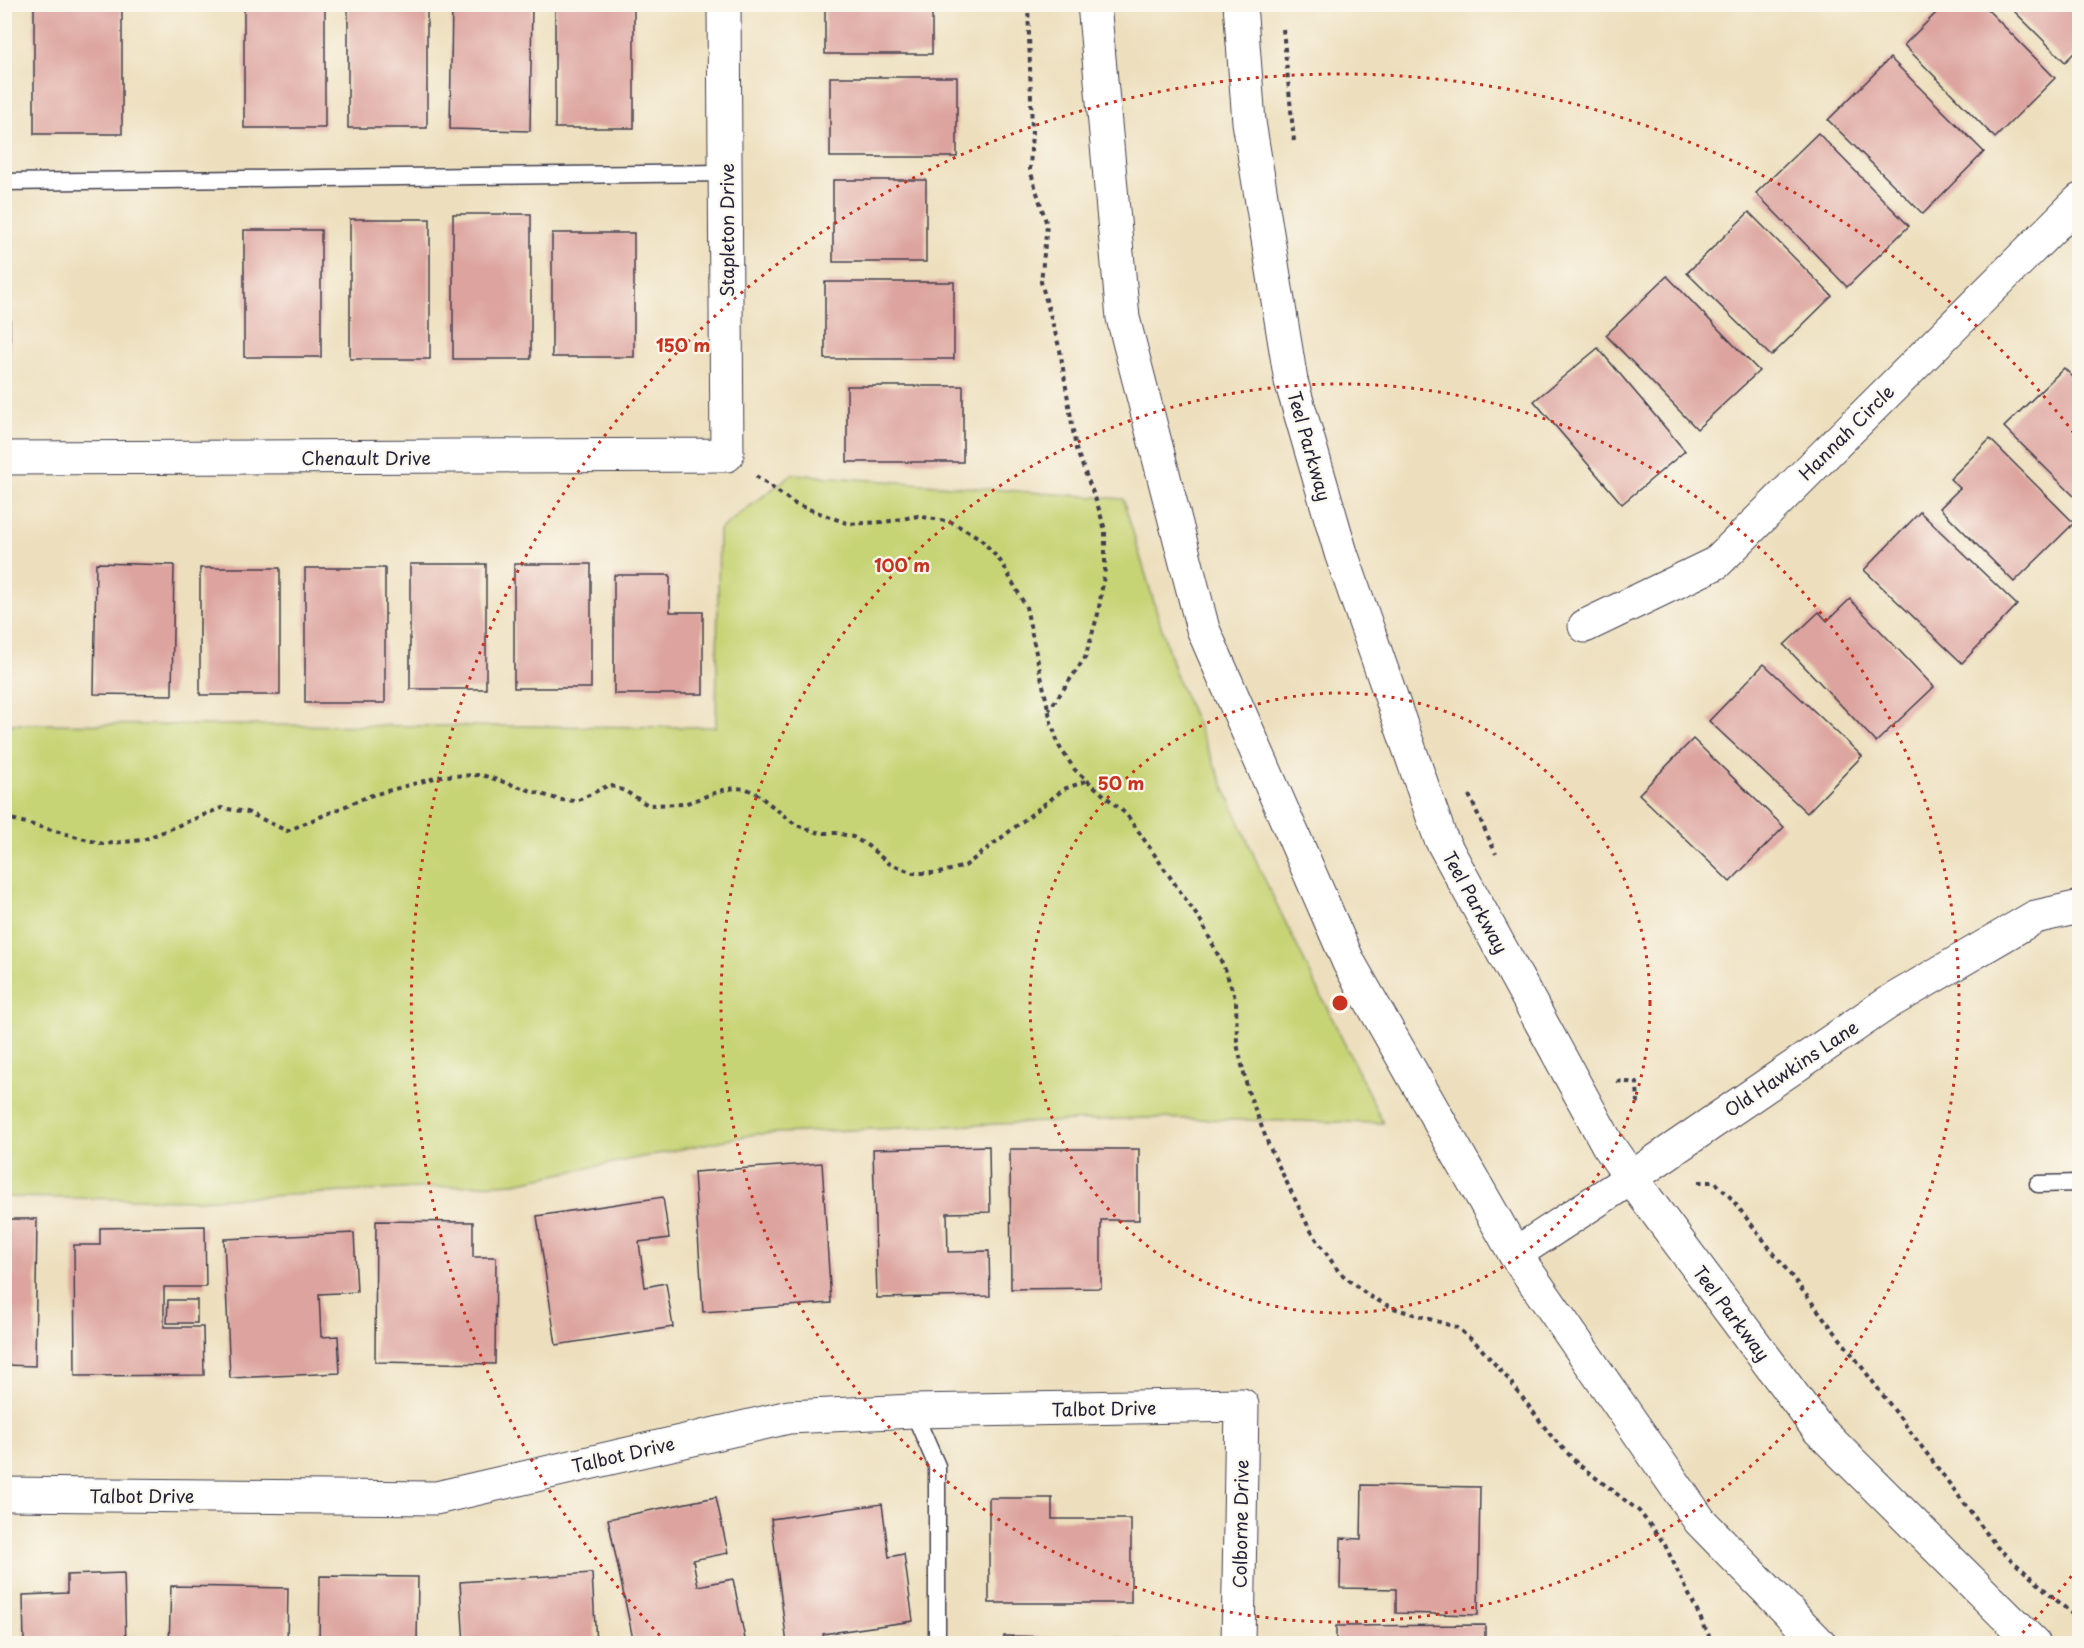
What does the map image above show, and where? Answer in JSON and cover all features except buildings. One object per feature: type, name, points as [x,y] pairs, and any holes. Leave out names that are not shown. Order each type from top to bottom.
[{"type":"street","name":"Stapleton Drive","points":[[724,4],[728,455]]},
{"type":"street","points":[[1094,4],[1123,318],[1203,629],[1349,963],[1515,1254],[1700,1521],[1820,1644]]},
{"type":"street","name":"Teel Parkway","points":[[1240,4],[1249,122],[1291,381],[1341,553],[1440,837],[1608,1145],[1631,1178],[1818,1429],[2034,1644]]},
{"type":"street","name":"Hannah Circle","points":[[1585,626],[1716,563],[2079,200]]},
{"type":"street","name":"Chenault Drive","points":[[4,458],[728,455]]},
{"type":"street","name":"Old Hawkins Lane","points":[[1515,1254],[1886,1004],[2035,917],[2079,907]]},
{"type":"street","name":"Talbot Drive","points":[[4,1494],[436,1498],[789,1417],[914,1411],[1242,1405]]},
{"type":"street","name":"Colborne Drive","points":[[1238,1644],[1242,1405]]},
{"type":"lane","points":[[4,182],[725,173]]},
{"type":"lane","points":[[2038,1184],[2079,1183]]},
{"type":"lane","points":[[914,1411],[937,1466],[937,1644]]},
{"type":"path","points":[[1028,4],[1032,130],[1030,171],[1047,225],[1041,282],[1060,351],[1076,449],[1105,530],[1105,569],[1100,603],[1085,658],[1049,711]]},
{"type":"path","points":[[1283,28],[1294,143]]},
{"type":"path","points":[[728,455],[795,504],[849,524],[885,522],[918,516],[951,522],[980,538],[1002,563],[1026,607],[1059,746],[1075,770],[1127,815],[1202,923],[1224,967],[1236,1000],[1237,1044],[1248,1091],[1269,1146],[1309,1228],[1339,1272],[1369,1296],[1394,1308],[1456,1327],[1477,1344],[1510,1381],[1552,1437],[1578,1464],[1639,1511],[1658,1535],[1713,1644]]},
{"type":"path","points":[[4,817],[103,844],[143,840],[221,808],[247,812],[287,831],[369,796],[442,776],[482,775],[560,800],[577,801],[609,785],[625,791],[648,805],[684,804],[735,788],[758,794],[796,825],[820,833],[837,833],[853,837],[888,863],[913,873],[939,873],[965,866],[1064,789],[1086,780]]},
{"type":"path","points":[[1468,793],[1497,855]]},
{"type":"path","points":[[1613,1081],[1637,1083],[1638,1105]]},
{"type":"path","points":[[1698,1182],[1715,1182],[1731,1198],[1858,1362],[1996,1547],[2079,1622]]},
{"type":"green space","points":[[792,474],[1123,499],[1176,676],[1262,874],[1383,1123],[1144,1118],[755,1134],[515,1183],[195,1200],[5,1197],[5,724],[716,727],[719,530]]}]
